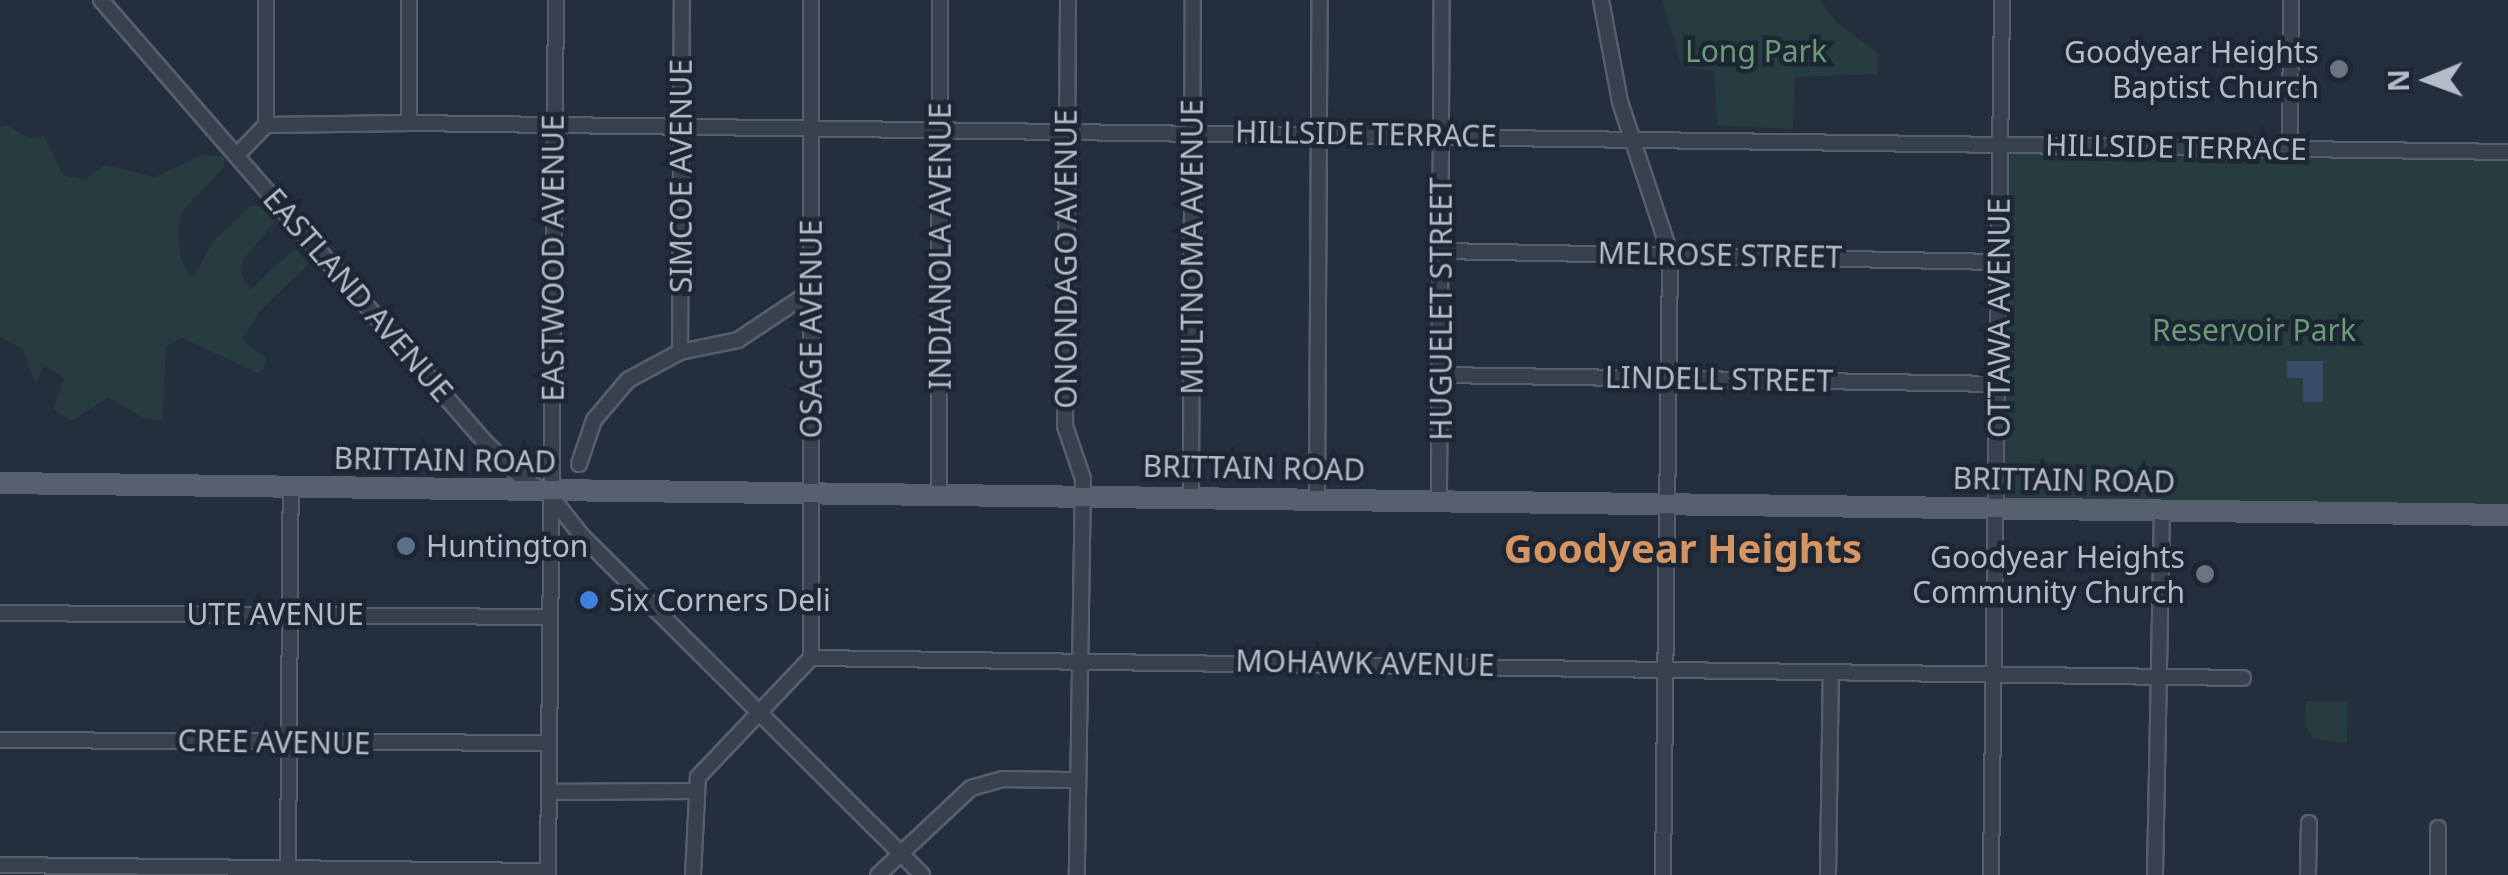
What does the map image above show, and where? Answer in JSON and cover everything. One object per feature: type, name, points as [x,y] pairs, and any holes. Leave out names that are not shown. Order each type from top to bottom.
[{"type":"main road","name":"BRITTAIN ROAD","points":[[0,483],[548,493],[812,491],[1317,496],[2508,516]]},
{"type":"street","name":"EASTLAND AVENUE","points":[[101,0],[482,437],[524,480],[548,493],[582,536],[922,875]]},
{"type":"street","points":[[237,154],[266,125],[266,0]]},
{"type":"street","points":[[408,123],[409,0]]},
{"type":"street","name":"EASTWOOD AVENUE","points":[[548,873],[548,493],[556,0]]},
{"type":"street","name":"SIMCOE AVENUE","points":[[680,352],[682,0]]},
{"type":"street","name":"OSAGE AVENUE","points":[[811,0],[811,658]]},
{"type":"street","name":"INDIANOLA AVENUE","points":[[939,492],[940,0]]},
{"type":"street","name":"ONONDAGO AVENUE","points":[[1068,0],[1065,426],[1081,462],[1082,494],[1076,875]]},
{"type":"street","name":"MULTNOMA AVENUE","points":[[1191,495],[1193,0]]},
{"type":"street","points":[[1317,496],[1320,0]]},
{"type":"street","name":"HUGUELET STREET","points":[[1440,498],[1442,0]]},
{"type":"street","points":[[1601,0],[1632,136],[1670,253],[1663,875]]},
{"type":"street","name":"OTTAWA AVENUE","points":[[1991,875],[2002,0]]},
{"type":"street","points":[[2290,148],[2291,0]]},
{"type":"street","name":"HILLSIDE TERRACE","points":[[266,125],[682,125],[1632,136],[2508,152]]},
{"type":"street","name":"MELROSE STREET","points":[[1441,251],[1999,262]]},
{"type":"street","points":[[578,464],[594,420],[613,392],[680,352],[738,340],[810,292]]},
{"type":"street","name":"LINDELL STREET","points":[[1440,374],[1998,384]]},
{"type":"street","points":[[288,872],[291,486]]},
{"type":"street","points":[[2155,875],[2162,510]]},
{"type":"street","name":"UTE AVENUE","points":[[0,612],[550,617]]},
{"type":"street","points":[[693,875],[692,791],[698,777],[811,658]]},
{"type":"street","name":"MOHAWK AVENUE","points":[[811,658],[2243,678]]},
{"type":"street","points":[[1828,875],[1831,672]]},
{"type":"street","name":"CREE AVENUE","points":[[0,740],[548,744]]},
{"type":"street","points":[[878,875],[971,788],[1003,778],[1078,780]]},
{"type":"street","points":[[549,792],[692,791]]},
{"type":"street","points":[[2308,875],[2309,822]]},
{"type":"street","points":[[2438,828],[2438,875]]},
{"type":"street","points":[[0,865],[548,873]]},
{"type":"green space","name":"Long Park","points":[[1662,0],[1820,0],[1837,23],[1878,53],[1878,74],[1795,77],[1793,129],[1717,125],[1714,71],[1682,67]]},
{"type":"green space","points":[[7,125],[29,138],[44,136],[63,175],[84,180],[105,165],[155,177],[203,155],[224,157],[224,167],[184,210],[178,226],[181,259],[192,279],[215,239],[250,206],[268,205],[277,219],[243,260],[241,274],[250,290],[295,248],[308,265],[260,311],[242,340],[266,358],[264,369],[258,373],[182,338],[166,346],[163,420],[145,419],[108,397],[72,421],[53,409],[64,378],[45,365],[35,383],[22,348],[0,337],[0,128]]},
{"type":"green space","name":"Reservoir Park","points":[[2016,152],[2508,160],[2508,509],[2005,502],[2005,159]]},
{"type":"green space","points":[[2306,701],[2348,701],[2347,743],[2313,739],[2305,725]]},
{"type":"water","points":[[2287,361],[2323,361],[2323,402],[2303,402],[2303,378],[2287,378]]},
{"type":"place","name":"Goodyear Heights Baptist Church","points":[[2339,69]]},
{"type":"place","name":"Huntington","points":[[406,546]]},
{"type":"place","name":"Goodyear Heights Community Church","points":[[2205,574]]},
{"type":"place","name":"Six Corners Deli","points":[[589,600]]},
{"type":"district","name":"Goodyear Heights","points":[[1683,548]]}]
